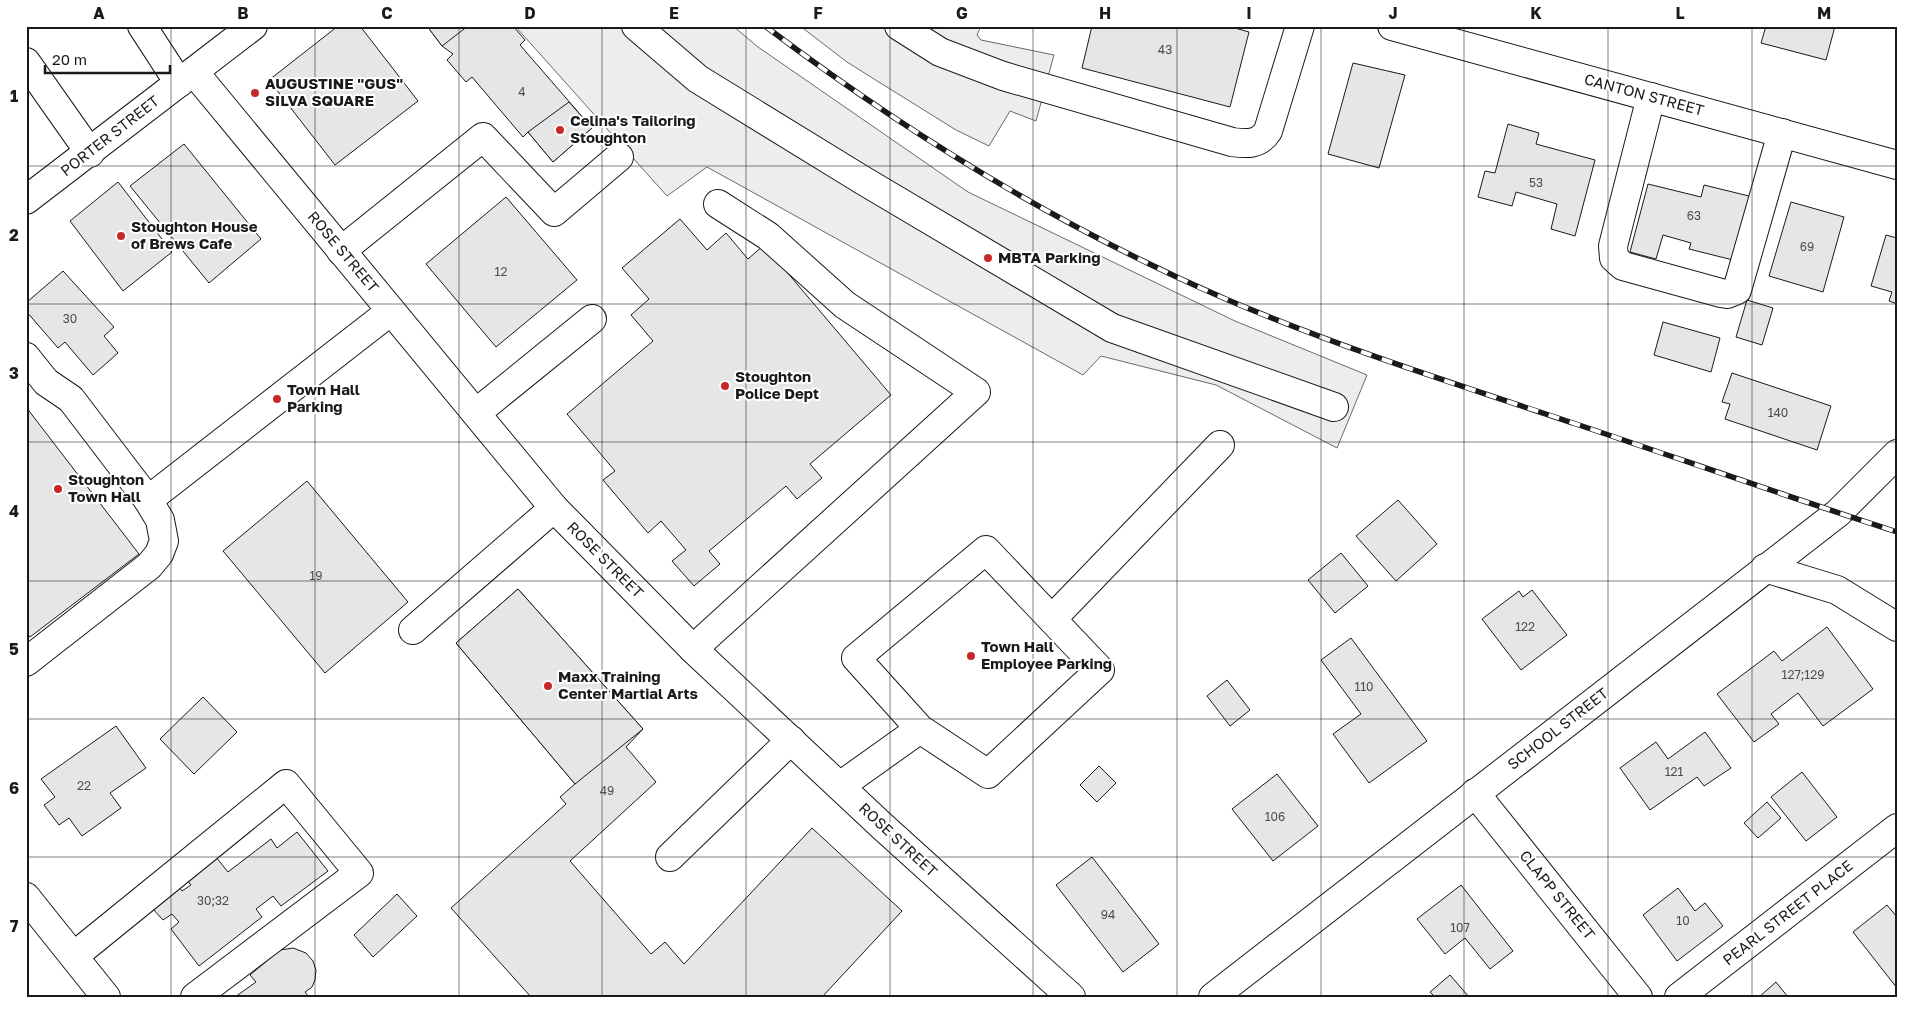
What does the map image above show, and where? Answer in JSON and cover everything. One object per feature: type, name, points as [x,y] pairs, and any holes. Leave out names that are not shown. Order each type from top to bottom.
[{"type":"street","name":"ROSE STREET","points":[[142,26],[186,78],[342,251],[554,508],[693,649],[1071,997]]},
{"type":"street","points":[[186,78],[253,26]]},
{"type":"street","points":[[636,26],[698,79],[864,181],[1112,328],[1334,407]]},
{"type":"street","points":[[899,26],[940,52],[1003,76],[1244,144],[1255,142],[1264,137],[1268,131],[1300,26]]},
{"type":"street","name":"CANTON STREET","points":[[1392,26],[1897,165]]},
{"type":"street","points":[[26,62],[90,153]]},
{"type":"street","name":"PORTER STREET","points":[[26,200],[186,78]]},
{"type":"street","points":[[1652,97],[1613,246],[1614,258],[1623,266],[1721,293],[1727,294],[1736,290],[1782,133]]},
{"type":"street","points":[[342,251],[483,137],[554,212],[619,157]]},
{"type":"street","points":[[693,649],[976,392],[845,305],[768,236],[718,204]]},
{"type":"street","points":[[148,500],[392,311]]},
{"type":"street","points":[[476,413],[592,319]]},
{"type":"street","points":[[26,357],[46,382],[71,399],[148,500],[160,520],[164,541],[159,554],[149,566],[26,662]]},
{"type":"street","points":[[1052,619],[1220,445]]},
{"type":"street","name":"SCHOOL STREET","points":[[1213,997],[1838,513],[1897,454]]},
{"type":"street","points":[[413,630],[554,508]]},
{"type":"street","points":[[986,550],[1100,670],[988,774],[920,730],[856,658],[986,550]]},
{"type":"street","points":[[1765,568],[1837,590],[1897,627]]},
{"type":"street","points":[[840,786],[920,730]]},
{"type":"street","points":[[670,857],[791,740]]},
{"type":"street","points":[[74,956],[286,784],[358,873],[195,997]]},
{"type":"street","name":"CLAPP STREET","points":[[1475,793],[1638,997]]},
{"type":"street","name":"PEARL STREET PLACE","points":[[1679,997],[1897,828]]},
{"type":"street","points":[[26,897],[106,997]]},
{"type":"shaded area","name":"MBTA Parking","points":[[515,26],[733,26],[758,47],[968,192],[1235,321],[1367,375],[1337,448],[1216,385],[1101,356],[1083,375],[707,167],[667,196]]},
{"type":"shaded area","points":[[800,26],[981,26],[977,35],[981,40],[1054,55],[1036,121],[1010,111],[989,146],[956,130],[847,62]]},
{"type":"building","points":[[338,26],[360,26],[418,101],[335,165],[269,80]]},
{"type":"building","points":[[427,26],[513,26],[525,40],[520,45],[592,128],[553,162],[528,132],[523,137],[472,77],[466,82],[447,60],[453,54],[442,46]]},
{"type":"building","points":[[427,26],[468,26],[442,46]]},
{"type":"building","points":[[1092,26],[1228,26],[1249,32],[1230,107],[1082,68]]},
{"type":"building","points":[[1766,26],[1835,26],[1826,60],[1761,43]]},
{"type":"building","points":[[1353,63],[1405,75],[1379,168],[1328,154]]},
{"type":"building","name":"Celina's Tailoring Stoughton","points":[[569,102],[592,128],[553,162],[528,132]]},
{"type":"building","points":[[1508,124],[1539,133],[1536,144],[1595,160],[1575,236],[1551,229],[1557,204],[1516,192],[1512,206],[1478,197],[1485,171],[1495,173]]},
{"type":"building","points":[[184,144],[261,239],[209,283],[130,186]]},
{"type":"building","name":"Stoughton House of Brews Cafe","points":[[118,182],[172,252],[123,291],[70,221]]},
{"type":"building","points":[[1648,184],[1701,197],[1704,185],[1753,197],[1737,261],[1689,249],[1691,243],[1663,235],[1656,259],[1630,252]]},
{"type":"building","points":[[506,197],[577,280],[496,347],[426,264]]},
{"type":"building","points":[[1791,202],[1844,217],[1823,292],[1769,276]]},
{"type":"building","points":[[680,219],[707,250],[726,233],[748,259],[764,245],[891,395],[810,464],[822,478],[797,499],[786,486],[709,551],[720,564],[694,586],[672,561],[686,550],[661,521],[648,533],[603,480],[615,471],[567,414],[653,341],[631,315],[649,299],[622,268]]},
{"type":"building","points":[[1886,235],[1897,238],[1897,304],[1889,301],[1892,292],[1871,286]]},
{"type":"building","points":[[63,271],[114,327],[104,336],[118,353],[93,375],[65,342],[58,348],[26,311],[26,303]]},
{"type":"building","points":[[1747,300],[1773,308],[1762,345],[1736,337]]},
{"type":"building","points":[[1663,322],[1720,338],[1711,372],[1654,355]]},
{"type":"building","points":[[1732,373],[1831,406],[1817,450],[1725,419],[1730,404],[1722,402]]},
{"type":"building","name":"Stoughton Town Hall","points":[[26,407],[139,554],[30,637],[26,632]]},
{"type":"building","points":[[307,481],[408,602],[325,673],[223,551]]},
{"type":"building","points":[[1398,500],[1437,544],[1396,581],[1356,536]]},
{"type":"building","points":[[1341,553],[1368,586],[1335,613],[1308,580]]},
{"type":"building","points":[[518,589],[643,729],[626,747],[656,782],[570,861],[651,954],[665,942],[684,964],[812,828],[902,911],[822,997],[531,997],[451,908],[566,804],[560,797],[575,784],[456,643]]},
{"type":"building","name":"Maxx Training Center Martial Arts","points":[[518,589],[643,729],[575,784],[456,643]]},
{"type":"building","points":[[1532,590],[1567,635],[1521,670],[1482,619],[1519,591],[1523,597]]},
{"type":"building","points":[[1827,627],[1873,689],[1823,726],[1798,693],[1771,714],[1779,724],[1754,742],[1717,694],[1774,651],[1782,661]]},
{"type":"building","points":[[1351,638],[1427,741],[1369,783],[1333,734],[1361,714],[1321,660]]},
{"type":"building","points":[[1227,680],[1250,710],[1230,726],[1207,696]]},
{"type":"building","points":[[203,697],[237,732],[194,774],[160,739]]},
{"type":"building","points":[[116,726],[146,768],[110,793],[121,808],[82,836],[69,818],[59,825],[44,805],[55,797],[41,779]]},
{"type":"building","points":[[1705,732],[1731,768],[1704,786],[1697,777],[1650,810],[1620,768],[1656,742],[1668,759]]},
{"type":"building","points":[[1099,766],[1116,783],[1097,802],[1080,785]]},
{"type":"building","points":[[1802,772],[1837,817],[1806,841],[1771,797]]},
{"type":"building","points":[[1277,774],[1318,826],[1273,861],[1232,809]]},
{"type":"building","points":[[1767,802],[1781,818],[1758,838],[1744,823]]},
{"type":"building","points":[[297,832],[328,871],[281,906],[273,896],[256,909],[262,917],[199,966],[171,929],[179,922],[172,914],[163,920],[152,908],[179,886],[182,891],[191,885],[187,880],[216,857],[228,872],[271,839],[277,848]]},
{"type":"building","points":[[1092,857],[1159,944],[1123,972],[1056,885]]},
{"type":"building","points":[[1461,885],[1513,951],[1490,969],[1465,938],[1445,954],[1417,919]]},
{"type":"building","points":[[1678,888],[1695,911],[1705,903],[1723,926],[1677,961],[1643,915]]},
{"type":"building","points":[[397,894],[417,916],[373,957],[354,935]]},
{"type":"building","points":[[1887,905],[1897,917],[1897,988],[1853,932]]},
{"type":"building","points":[[293,948],[306,953],[313,961],[316,970],[312,987],[305,992],[309,997],[235,997],[256,982],[250,975],[280,950]]},
{"type":"building","points":[[1450,975],[1469,997],[1435,997],[1430,992]]},
{"type":"building","points":[[1776,982],[1788,997],[1759,997]]},
{"type":"railway","points":[[765,26],[874,104],[988,177],[1106,242],[1228,300],[1271,318],[1400,365],[1897,532]]},
{"type":"place","name":"AUGUSTINE \"GUS\" SILVA SQUARE","points":[[255,93]]},
{"type":"place","name":"Celina's Tailoring Stoughton","points":[[560,130]]},
{"type":"place","name":"Stoughton House of Brews Cafe","points":[[121,236]]},
{"type":"place","name":"MBTA Parking","points":[[988,258]]},
{"type":"place","name":"Stoughton Police Dept","points":[[725,386]]},
{"type":"place","name":"Town Hall Parking","points":[[277,399]]},
{"type":"place","name":"Stoughton Town Hall","points":[[58,489]]},
{"type":"place","name":"Town Hall Employee Parking","points":[[971,656]]},
{"type":"place","name":"Maxx Training Center Martial Arts","points":[[548,686]]}]
